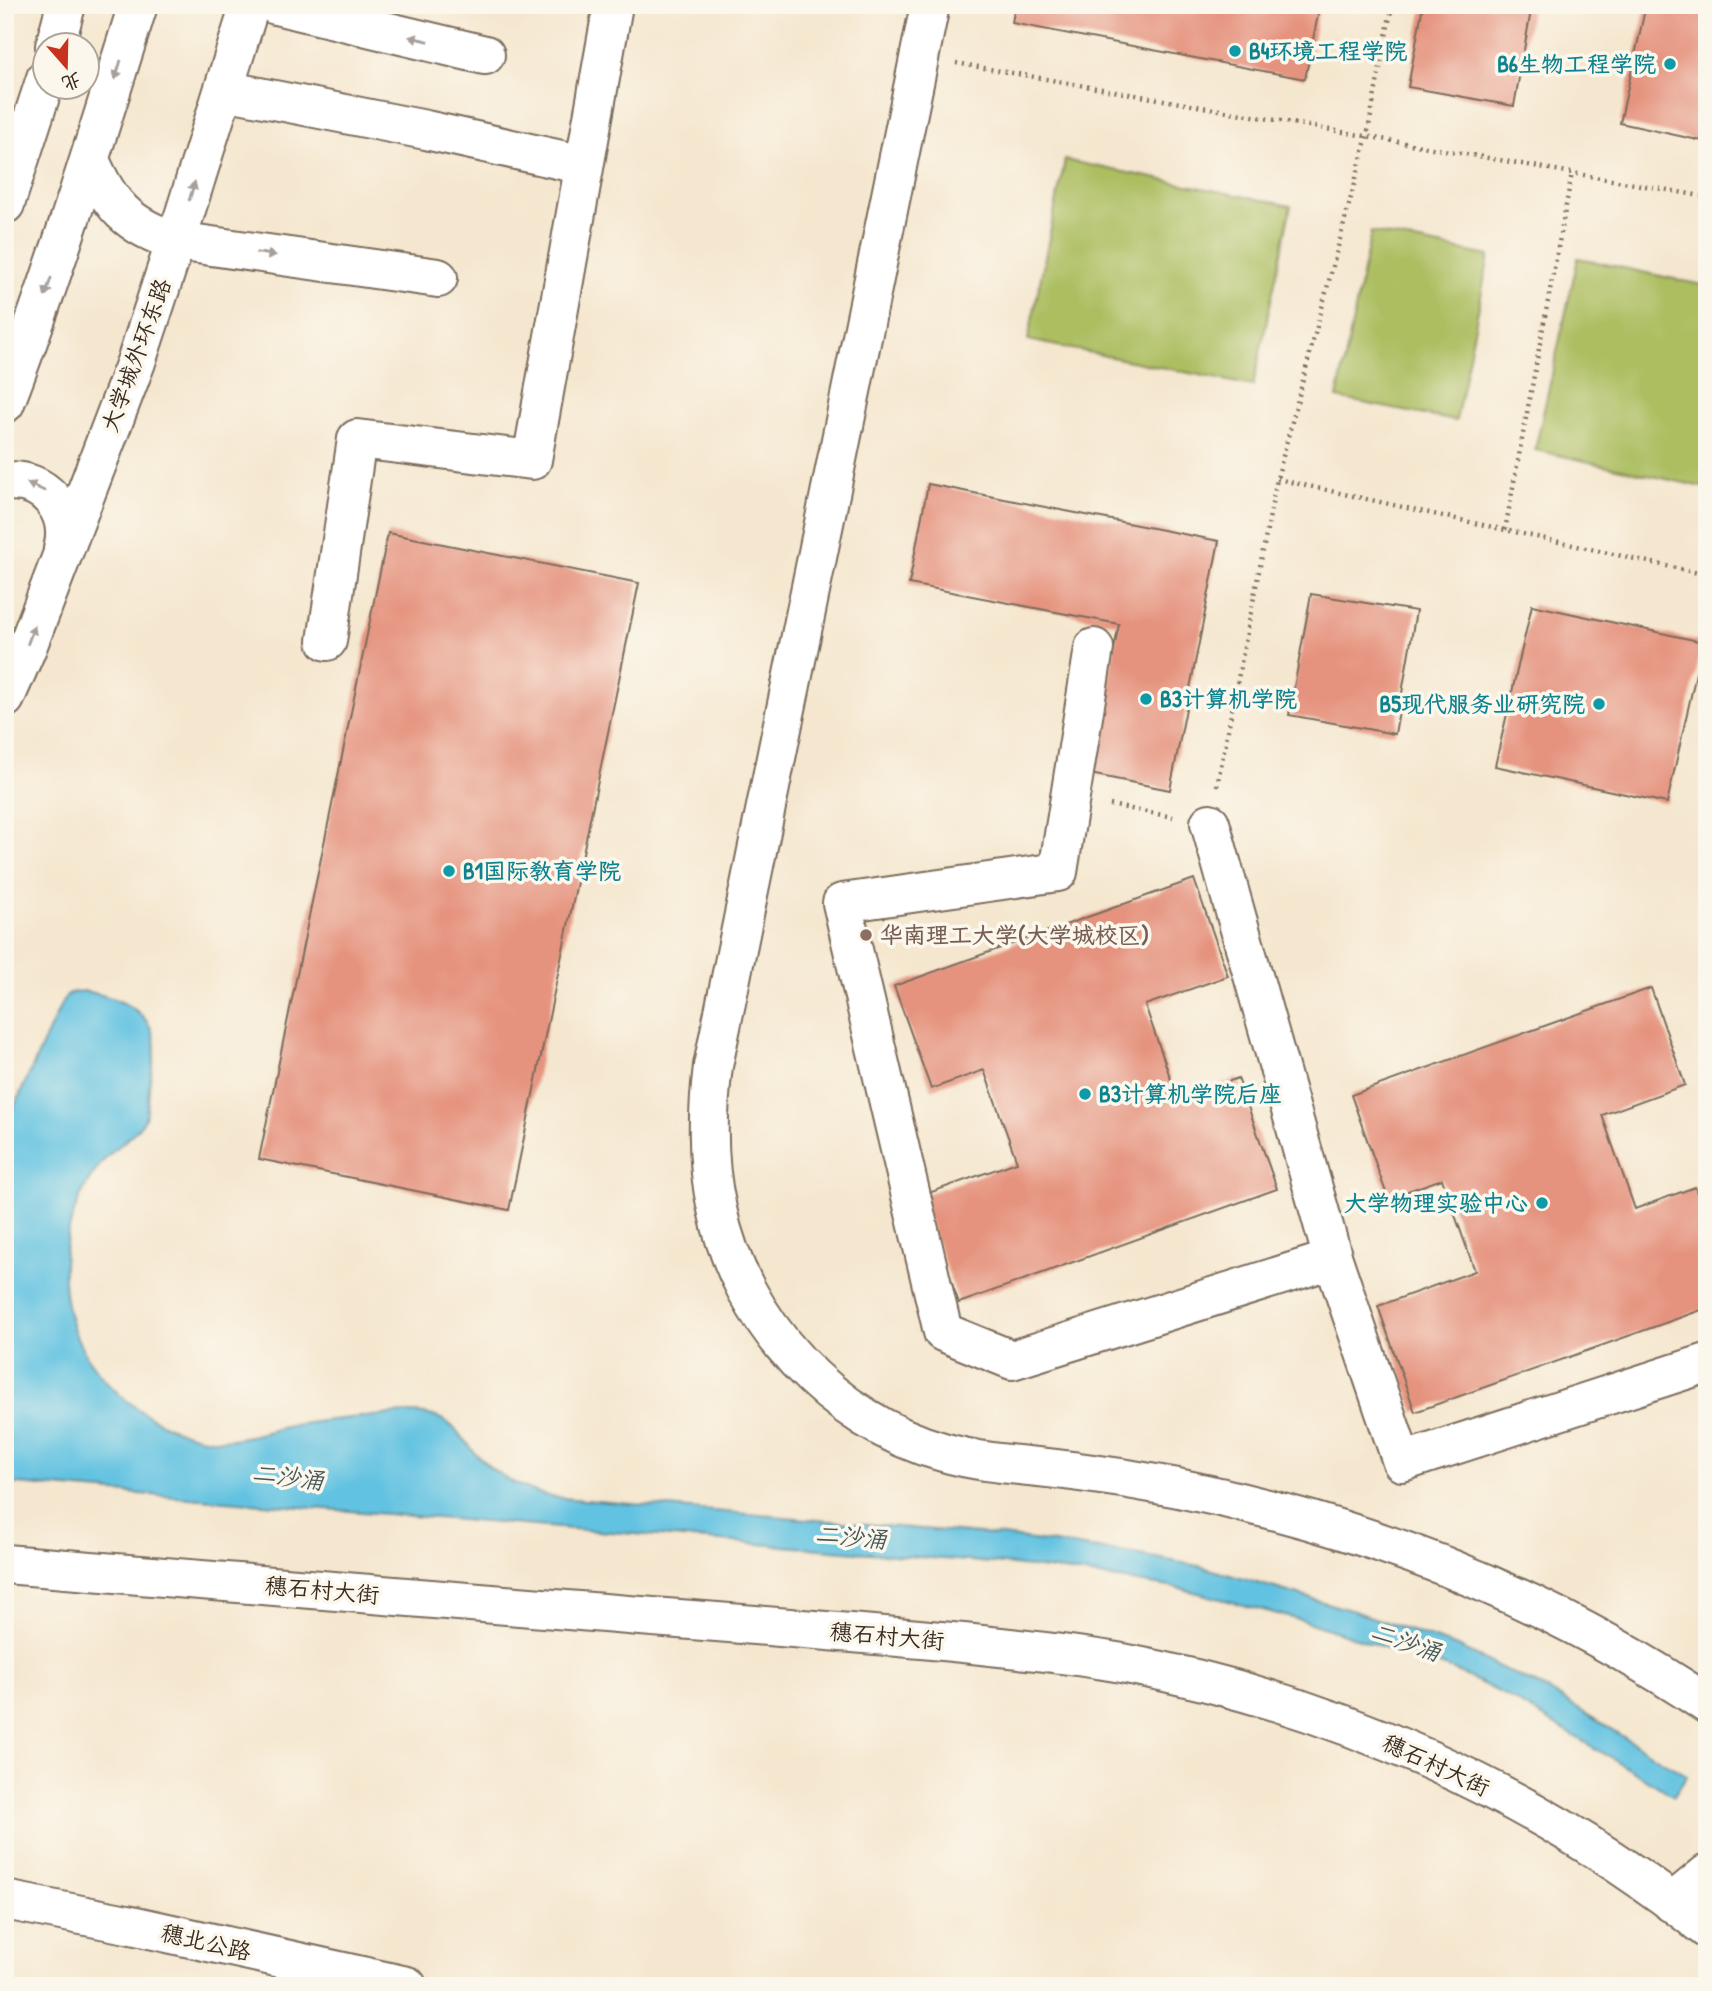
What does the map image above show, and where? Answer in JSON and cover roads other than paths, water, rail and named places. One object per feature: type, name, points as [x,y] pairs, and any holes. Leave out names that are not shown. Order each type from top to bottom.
[{"type":"street","points":[[59,32],[66,5]]},
{"type":"street","points":[[5,403],[34,327],[138,5]]},
{"type":"street","name":"大学城外环东路","points":[[5,698],[136,362],[250,5]]},
{"type":"street","points":[[276,5],[485,55]]},
{"type":"street","points":[[327,641],[357,439],[532,460],[613,5]]},
{"type":"street","points":[[930,5],[713,1066],[708,1104],[710,1174],[717,1212],[738,1274],[755,1305],[803,1367],[838,1399],[869,1420],[902,1436],[939,1451],[977,1461],[1077,1471],[1209,1494],[1343,1530],[1415,1553],[1481,1581],[1620,1650],[1707,1704]]},
{"type":"street","points":[[224,90],[584,165]]},
{"type":"street","points":[[5,204],[38,102]]},
{"type":"street","points":[[89,160],[111,200],[131,221],[152,233],[176,241],[438,278]]},
{"type":"street","points":[[5,482],[15,480],[32,483],[47,492],[58,505],[65,521],[66,538],[62,554]]},
{"type":"street","points":[[1094,648],[1058,872],[842,903],[943,1332],[1012,1360],[1333,1259]]},
{"type":"street","points":[[1210,823],[1333,1259],[1402,1462],[1707,1363]]},
{"type":"street","name":"穗石村大街","points":[[5,1564],[896,1637],[1103,1660],[1175,1674],[1317,1714],[1456,1772],[1583,1842],[1707,1929]]},
{"type":"street","points":[[1672,1903],[1707,1874]]},
{"type":"street","name":"穗北公路","points":[[5,1900],[407,1986]]},
{"type":"water","name":"二沙涌","points":[[84,991],[117,1000],[137,1011],[151,1028],[155,1049],[145,1118],[92,1176],[74,1214],[65,1255],[66,1297],[79,1342],[99,1373],[126,1400],[162,1424],[204,1438],[232,1439],[314,1422],[421,1414],[450,1424],[489,1467],[505,1478],[551,1497],[1003,1536],[1199,1566],[1354,1611],[1460,1648],[1547,1690],[1687,1776],[1674,1796],[1507,1696],[1454,1670],[1304,1621],[1183,1589],[1004,1564],[5,1483],[5,1127],[63,1000],[70,993]]},
{"type":"place","name":"B4环境工程学院","points":[[1235,51]]},
{"type":"place","name":"B6生物工程学院","points":[[1670,64]]},
{"type":"place","name":"B3计算机学院","points":[[1146,699]]},
{"type":"place","name":"B5现代服务业研究院","points":[[1599,704]]},
{"type":"place","name":"B1国际教育学院","points":[[449,871]]},
{"type":"place","name":"华南理工大学(大学城校区)","points":[[866,935]]},
{"type":"place","name":"B3计算机学院后座","points":[[1085,1094]]},
{"type":"place","name":"大学物理实验中心","points":[[1542,1203]]}]
